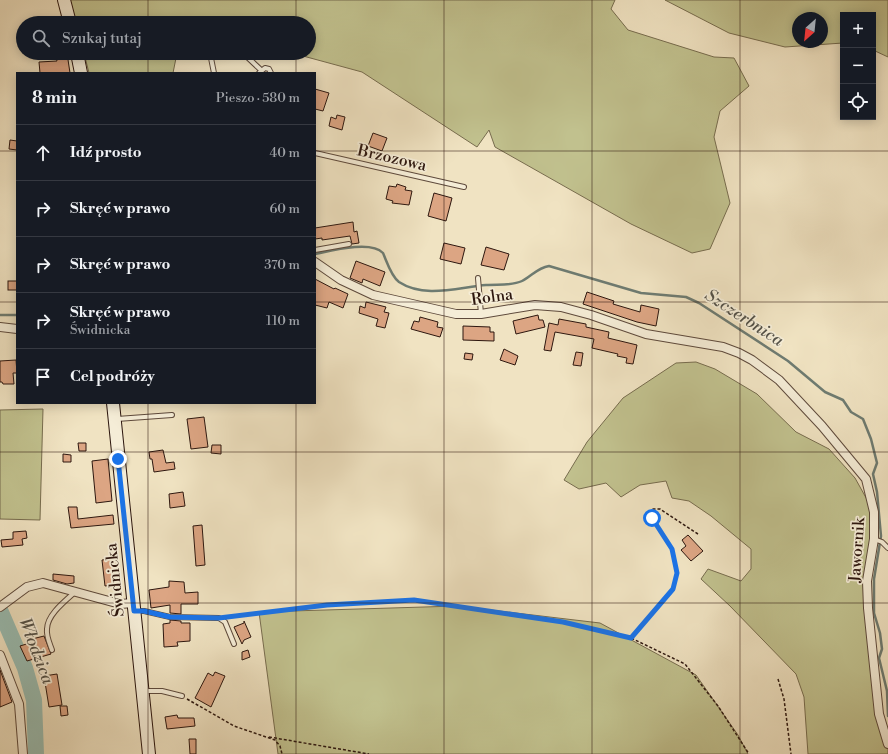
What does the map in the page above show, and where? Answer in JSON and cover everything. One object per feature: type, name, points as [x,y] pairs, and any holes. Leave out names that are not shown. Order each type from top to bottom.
[{"type":"street","points":[[64,0],[68,16]]},
{"type":"street","points":[[78,60],[81,72]]},
{"type":"street","name":"Rolna","points":[[316,263],[340,280],[373,295],[456,314],[481,314],[535,305],[561,307],[591,315],[646,334],[680,341]]},
{"type":"street","points":[[0,327],[16,329]]},
{"type":"street","name":"Jawornik","points":[[680,341],[723,347],[739,353],[752,360],[779,380],[822,426],[866,479],[874,512],[874,539],[867,581],[868,608],[879,714],[888,744]]},
{"type":"street","name":"Świdnicka","points":[[113,404],[149,754]]},
{"type":"street","points":[[3,604],[27,587],[42,583],[133,607]]},
{"type":"street","points":[[0,655],[19,704],[23,754]]},
{"type":"lane","points":[[211,60],[214,72]]},
{"type":"lane","points":[[249,60],[260,72],[267,69],[270,72]]},
{"type":"lane","name":"Brzozowa","points":[[316,153],[464,187]]},
{"type":"lane","points":[[316,250],[349,244]]},
{"type":"lane","points":[[478,278],[481,314]]},
{"type":"lane","points":[[114,420],[172,415]]},
{"type":"lane","points":[[874,539],[882,542],[888,548]]},
{"type":"lane","points":[[52,650],[47,635],[47,625],[64,602],[75,592]]},
{"type":"lane","points":[[133,607],[170,617],[219,618],[225,622],[234,644]]},
{"type":"lane","points":[[143,691],[162,691],[182,696]]},
{"type":"path","points":[[631,638],[673,589],[677,573],[672,549],[652,518],[652,509],[660,509],[698,534]]},
{"type":"path","points":[[219,618],[327,605],[414,600],[563,622],[631,638],[685,664],[718,706],[749,754]]},
{"type":"path","points":[[778,679],[784,698],[792,754]]},
{"type":"path","points":[[182,696],[234,726],[268,736],[369,754]]},
{"type":"path","points":[[268,736],[275,740],[280,746],[282,754]]},
{"type":"green space","points":[[69,0],[615,0],[611,9],[628,30],[714,57],[734,58],[749,86],[720,111],[714,137],[730,203],[710,249],[692,253],[631,224],[495,147],[489,130],[477,147],[362,72],[316,60],[316,16],[73,16]]},
{"type":"green space","points":[[665,0],[888,0],[888,57],[876,51],[876,12],[840,12],[840,43],[828,44],[828,12],[792,12],[792,47],[785,47],[729,33]]},
{"type":"green space","points":[[86,60],[176,60],[173,72],[89,72]]},
{"type":"green space","points":[[696,362],[715,369],[757,394],[796,432],[829,449],[855,478],[874,512],[868,576],[877,694],[888,737],[888,754],[808,754],[804,697],[796,674],[730,606],[701,579],[708,569],[741,581],[751,569],[751,549],[711,516],[689,501],[672,498],[666,481],[640,485],[621,497],[606,483],[579,489],[564,480],[587,442],[623,398],[676,363]]},
{"type":"green space","points":[[43,409],[40,520],[0,519],[0,410]]},
{"type":"green space","points":[[457,606],[600,623],[696,675],[738,735],[748,754],[278,754],[259,612]]},
{"type":"building","points":[[68,60],[70,72],[40,72],[39,62]]},
{"type":"building","points":[[316,89],[329,93],[323,111],[316,109]]},
{"type":"building","points":[[337,115],[345,117],[342,130],[329,126],[331,117],[336,119]]},
{"type":"building","points":[[373,133],[387,138],[382,151],[368,146]]},
{"type":"building","points":[[10,140],[16,141],[16,150],[9,149]]},
{"type":"building","points":[[397,184],[406,187],[405,190],[412,191],[409,205],[392,203],[393,201],[386,199],[389,186],[396,187]]},
{"type":"building","points":[[434,193],[452,198],[446,221],[428,216]]},
{"type":"building","points":[[353,222],[354,232],[357,231],[359,243],[352,244],[350,236],[322,240],[322,238],[316,239],[316,228]]},
{"type":"building","points":[[444,243],[465,248],[461,264],[440,259]]},
{"type":"building","points":[[486,247],[509,254],[504,270],[481,265]]},
{"type":"building","points":[[356,261],[385,272],[380,286],[363,279],[362,283],[350,278]]},
{"type":"building","points":[[316,280],[334,289],[335,288],[348,294],[343,308],[329,302],[327,308],[316,305]]},
{"type":"building","points":[[8,281],[16,281],[16,290],[8,290]]},
{"type":"building","points":[[587,292],[614,301],[613,304],[640,312],[641,305],[659,309],[656,326],[637,322],[583,304]]},
{"type":"building","points":[[366,302],[386,307],[384,312],[389,313],[385,328],[376,326],[378,319],[359,313],[360,306],[365,308]]},
{"type":"building","points":[[538,315],[539,320],[543,320],[545,327],[516,334],[513,321]]},
{"type":"building","points":[[420,317],[438,322],[437,327],[443,328],[440,337],[411,329],[414,321],[419,322]]},
{"type":"building","points":[[559,319],[586,324],[586,327],[609,332],[608,338],[637,345],[633,364],[626,363],[627,358],[617,356],[618,354],[592,348],[594,339],[555,332],[551,351],[544,350],[549,323],[558,325]]},
{"type":"building","points":[[463,326],[490,327],[490,332],[494,332],[494,341],[463,340]]},
{"type":"building","points":[[504,349],[518,356],[515,365],[500,360]]},
{"type":"building","points":[[576,352],[583,353],[581,366],[573,365]]},
{"type":"building","points":[[465,353],[473,354],[472,360],[464,359]]},
{"type":"building","points":[[16,360],[16,373],[13,373],[14,384],[3,384],[0,382],[0,361]]},
{"type":"building","points":[[204,417],[208,447],[191,449],[187,419]]},
{"type":"building","points":[[78,443],[86,443],[86,451],[79,451]]},
{"type":"building","points":[[212,445],[221,445],[221,454],[211,453]]},
{"type":"building","points":[[163,450],[166,463],[174,462],[175,469],[154,472],[152,459],[150,459],[149,452]]},
{"type":"building","points":[[63,454],[71,455],[71,462],[63,462]]},
{"type":"building","points":[[108,459],[112,501],[96,503],[92,461]]},
{"type":"building","points":[[183,492],[185,506],[170,508],[169,494]]},
{"type":"building","points":[[68,507],[77,507],[78,519],[113,515],[114,524],[71,528]]},
{"type":"building","points":[[202,525],[205,565],[196,566],[193,526]]},
{"type":"building","points":[[26,531],[27,538],[22,539],[23,545],[2,547],[1,540],[13,539],[13,532]]},
{"type":"building","points":[[688,535],[703,551],[691,561],[681,550],[686,546],[682,540]]},
{"type":"building","points":[[117,558],[120,584],[105,586],[102,560]]},
{"type":"building","points":[[53,574],[74,576],[74,583],[67,584],[53,580]]},
{"type":"building","points":[[169,581],[184,582],[185,593],[198,592],[198,604],[181,604],[181,614],[170,613],[170,605],[151,608],[149,590],[169,587]]},
{"type":"building","points":[[170,620],[181,621],[181,623],[190,623],[190,641],[177,642],[178,646],[164,647],[163,624],[170,623]]},
{"type":"building","points":[[244,621],[251,637],[244,640],[242,644],[234,627],[244,623]]},
{"type":"building","points":[[44,636],[51,654],[27,661],[20,646],[33,642],[32,639]]},
{"type":"building","points":[[248,650],[250,657],[242,660],[242,652]]},
{"type":"building","points":[[0,670],[12,702],[0,707]]},
{"type":"building","points":[[215,672],[225,676],[211,707],[195,698],[208,673],[213,676]]},
{"type":"building","points":[[57,674],[62,705],[49,707],[44,676]]},
{"type":"building","points":[[60,706],[67,706],[68,715],[61,716]]},
{"type":"building","points":[[177,715],[178,718],[194,718],[195,726],[167,729],[165,717]]},
{"type":"building","points":[[189,739],[196,739],[196,754],[190,754]]},
{"type":"waterway","name":"Szczerbnica","points":[[316,254],[360,247],[377,249],[383,253],[390,269],[399,282],[420,290],[442,291],[486,285],[514,284],[526,279],[538,270],[549,266],[641,293],[686,297],[699,303],[788,361],[825,392],[843,400],[851,412],[863,419],[871,439],[877,463],[873,474],[877,492],[881,536],[874,579],[874,613],[880,633],[882,649],[879,658],[887,691],[888,716]]},
{"type":"waterway","name":"Szczerbnica","points":[[0,315],[16,315]]},
{"type":"waterway","name":"Włodzica","points":[[0,610],[25,668],[34,700],[36,754]]},
{"type":"route","points":[[118,459],[134,611],[144,611],[170,617],[219,618],[327,605],[414,600],[563,622],[631,638],[673,589],[677,573],[672,549],[652,518]]}]
